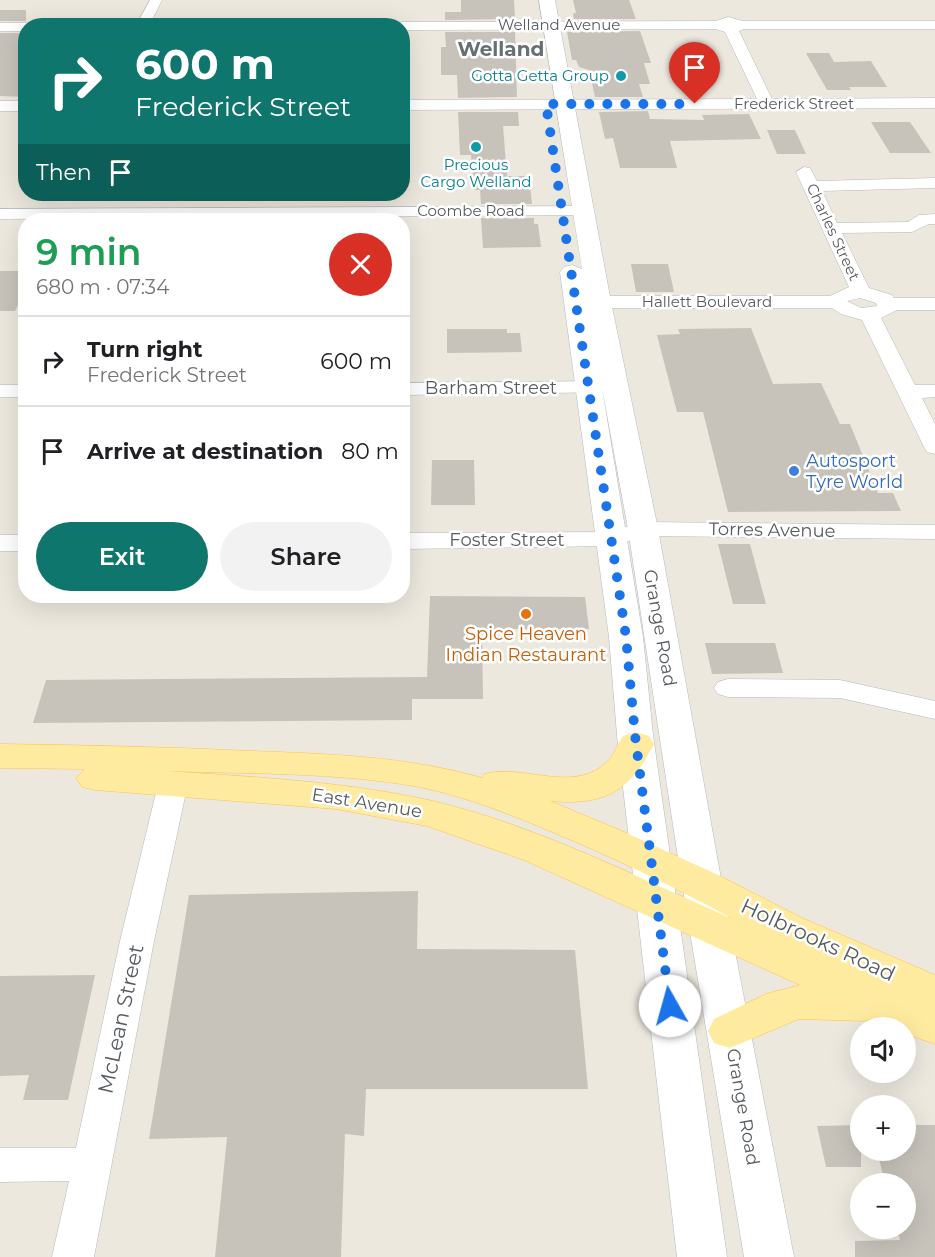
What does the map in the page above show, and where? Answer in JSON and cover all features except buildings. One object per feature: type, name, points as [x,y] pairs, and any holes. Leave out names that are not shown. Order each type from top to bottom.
[{"type":"main road","name":"Grange Road","points":[[533,0],[544,26],[588,302],[588,388],[627,534],[707,905],[769,1257]]},
{"type":"main road","name":"Grange Road","points":[[544,26],[547,0]]},
{"type":"main road","name":"Grange Road","points":[[550,128],[556,104]]},
{"type":"main road","name":"Grange Road","points":[[559,187],[573,211]]},
{"type":"main road","name":"Grange Road","points":[[588,302],[617,387],[627,534],[626,637],[636,744],[702,1257]]},
{"type":"main road","points":[[429,778],[580,789],[613,778],[627,762],[636,744]]},
{"type":"main road","name":"East Avenue","points":[[0,756],[288,762],[359,767],[429,778],[504,797],[654,881],[707,905]]},
{"type":"main road","name":"East Avenue","points":[[0,775],[176,784],[336,796],[428,813],[654,881]]},
{"type":"main road","name":"Holbrooks Road","points":[[707,905],[787,929],[935,993]]},
{"type":"main road","name":"Holbrooks Road","points":[[707,905],[879,1004],[935,1027]]},
{"type":"main road","points":[[730,1031],[782,1006],[799,1002],[879,1004]]},
{"type":"street","points":[[146,18],[156,0]]},
{"type":"street","points":[[729,22],[767,104]]},
{"type":"street","name":"Welland Avenue","points":[[410,26],[729,22],[935,24]]},
{"type":"street","points":[[0,27],[18,27]]},
{"type":"street","name":"Frederick Street","points":[[410,105],[935,103]]},
{"type":"street","points":[[0,106],[18,106]]},
{"type":"street","name":"Charles Street","points":[[861,292],[808,179],[935,183]]},
{"type":"street","name":"Coombe Road","points":[[410,214],[573,211]]},
{"type":"street","name":"Coombe Road","points":[[0,214],[18,215]]},
{"type":"street","points":[[830,228],[912,227],[925,219],[935,219]]},
{"type":"street","points":[[888,304],[885,310],[869,314],[848,311],[837,302],[838,298],[843,295],[861,292],[879,296],[888,304],[935,304]]},
{"type":"street","name":"Hallett Boulevard","points":[[588,302],[837,302]]},
{"type":"street","points":[[869,314],[935,447]]},
{"type":"street","name":"Barham Street","points":[[410,389],[617,387]]},
{"type":"street","points":[[0,391],[18,391]]},
{"type":"street","points":[[909,392],[935,391]]},
{"type":"street","name":"Torres Avenue","points":[[627,534],[935,532]]},
{"type":"street","name":"Foster Street","points":[[410,541],[627,534]]},
{"type":"street","points":[[0,543],[18,543]]},
{"type":"street","points":[[728,688],[840,689],[935,710]]},
{"type":"street","name":"McLean Street","points":[[73,1257],[136,941],[170,797],[176,784]]},
{"type":"street","points":[[0,1165],[91,1164]]},
{"type":"place","name":"Gotta Getta Group","points":[[621,76]]},
{"type":"place","name":"Precious Cargo Welland","points":[[476,147]]},
{"type":"place","name":"Autosport Tyre World","points":[[794,471]]},
{"type":"place","name":"Spice Heaven Indian Restaurant","points":[[526,614]]},
{"type":"district","name":"Welland","points":[[501,49]]},
{"type":"route","points":[[670,1006],[635,735],[626,637],[546,104],[695,104]]}]
